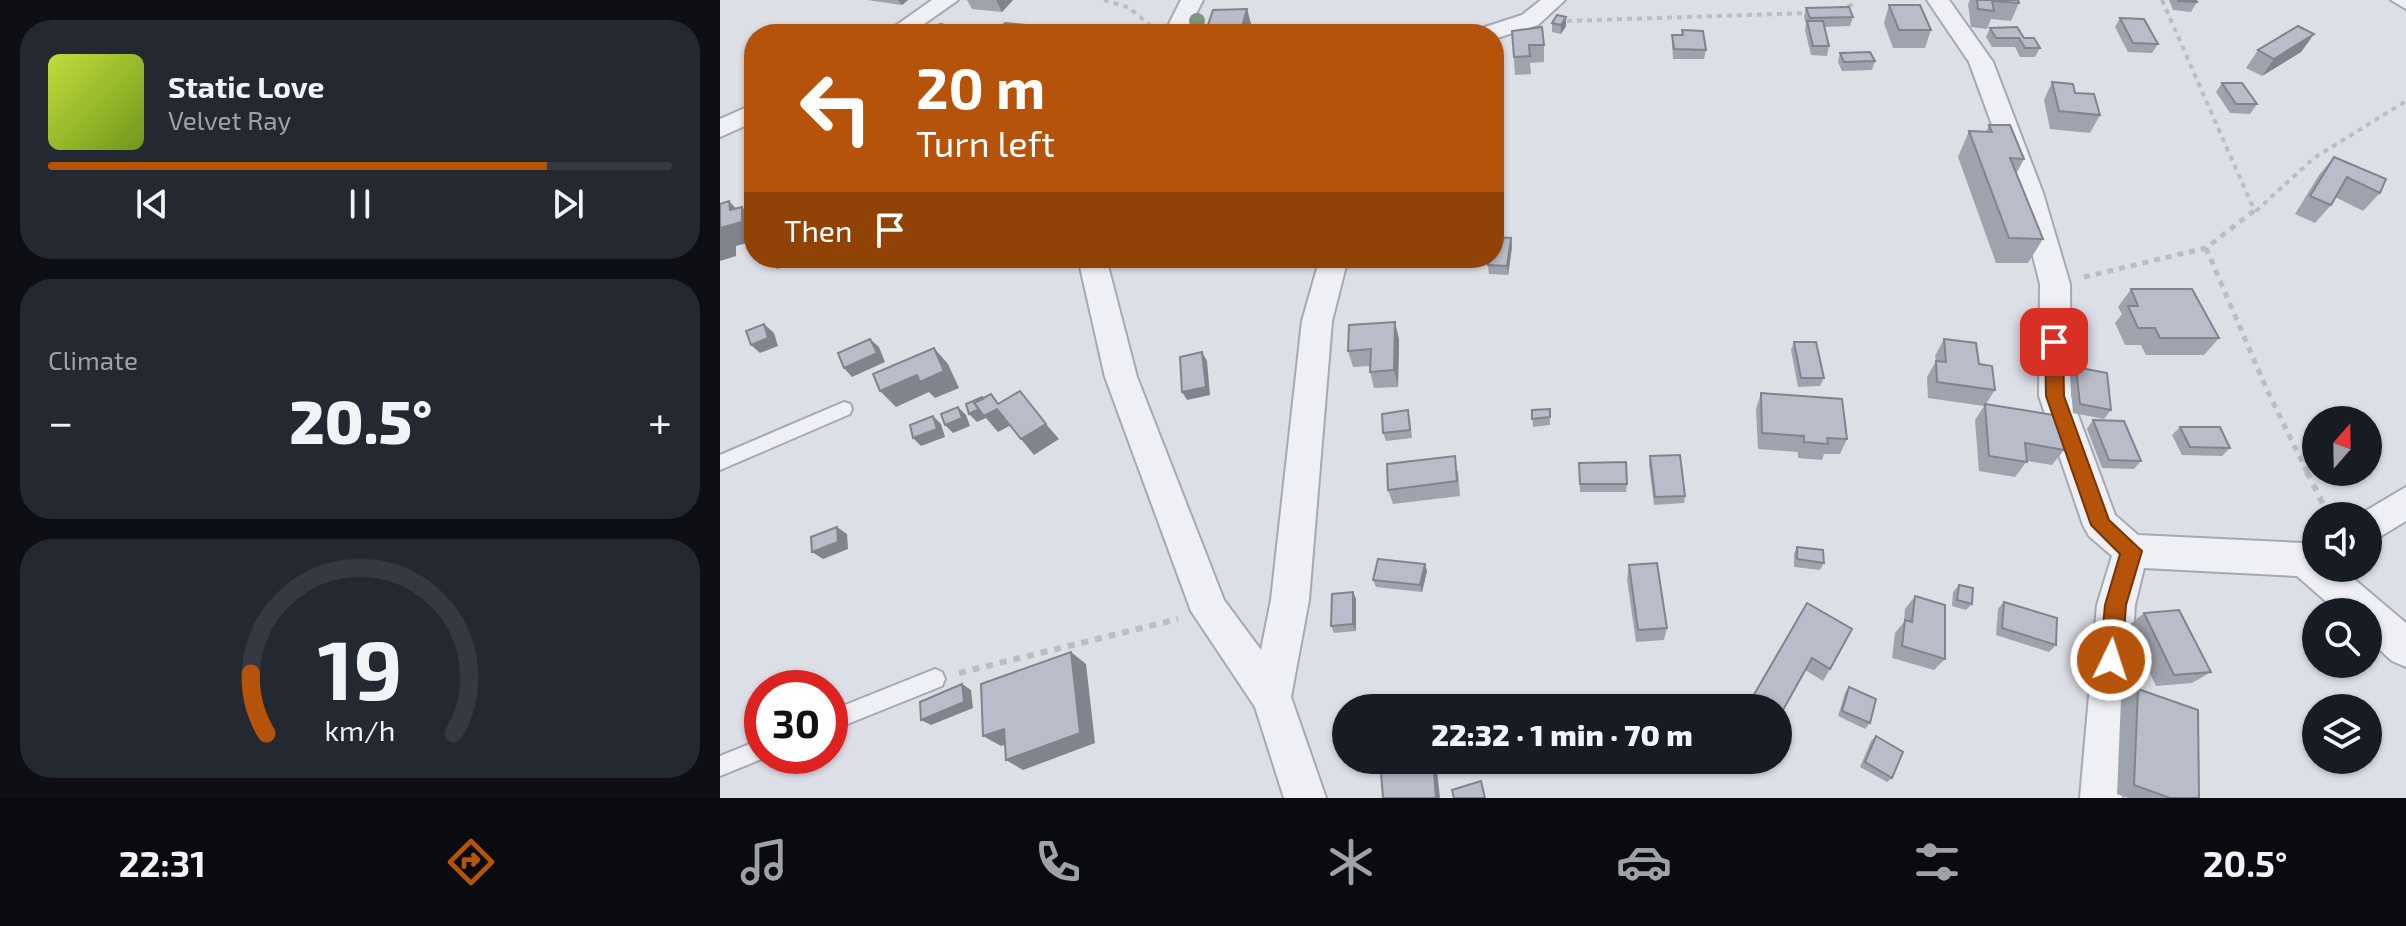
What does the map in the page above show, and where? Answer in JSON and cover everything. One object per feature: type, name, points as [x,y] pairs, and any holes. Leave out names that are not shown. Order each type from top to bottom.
[{"type":"street","points":[[910,24],[947,0]]},
{"type":"street","points":[[1180,24],[1192,0]]},
{"type":"street","points":[[1504,28],[1530,20],[1554,0]]},
{"type":"street","points":[[1938,0],[1981,62],[2030,193],[2055,284],[2055,396],[2101,525],[2131,551],[2302,558]]},
{"type":"street","points":[[720,129],[744,117]]},
{"type":"street","points":[[1094,268],[1121,377],[1210,611],[1271,697],[1305,798]]},
{"type":"street","points":[[1271,697],[1290,600],[1317,321],[1331,268]]},
{"type":"street","points":[[2382,518],[2406,502]]},
{"type":"street","points":[[2101,798],[2116,605],[2131,551]]},
{"type":"street","points":[[2335,582],[2352,598]]},
{"type":"street","points":[[2382,626],[2406,648]]},
{"type":"lane","points":[[720,463],[844,409]]},
{"type":"lane","points":[[848,714],[935,679]]},
{"type":"lane","points":[[720,766],[744,756]]},
{"type":"path","points":[[1104,0],[1128,7],[1150,24]]},
{"type":"path","points":[[1826,12],[1851,5],[1848,0]]},
{"type":"path","points":[[2162,0],[2256,211]]},
{"type":"path","points":[[1530,20],[1653,21],[1814,13]]},
{"type":"path","points":[[2055,284],[2206,248],[2256,211],[2314,158],[2406,101]]},
{"type":"path","points":[[2206,248],[2267,390],[2322,502]]},
{"type":"path","points":[[935,679],[1210,611]]},
{"type":"building","points":[[1977,0],[2018,0],[2019,3],[1992,1],[1994,11],[1978,9]]},
{"type":"building","points":[[1889,5],[1920,5],[1931,30],[1899,30]]},
{"type":"building","points":[[1849,7],[1853,17],[1810,18],[1806,8]]},
{"type":"building","points":[[1247,9],[1243,24],[1208,24],[1213,10]]},
{"type":"building","points":[[1557,15],[1566,17],[1561,25],[1552,23]]},
{"type":"building","points":[[2120,18],[2144,19],[2158,44],[2133,43]]},
{"type":"building","points":[[1807,21],[1823,21],[1829,46],[1813,46]]},
{"type":"building","points":[[2298,26],[2314,34],[2274,59],[2258,50]]},
{"type":"building","points":[[1542,27],[1544,45],[1529,45],[1530,56],[1514,57],[1512,31]]},
{"type":"building","points":[[2017,27],[2024,38],[2034,38],[2040,48],[2025,48],[2019,38],[1996,38],[1990,28]]},
{"type":"building","points":[[1682,30],[1703,31],[1706,50],[1674,49],[1672,35],[1683,35]]},
{"type":"building","points":[[1870,52],[1875,61],[1844,62],[1840,53]]},
{"type":"building","points":[[2052,82],[2073,84],[2075,93],[2094,94],[2100,115],[2059,111]]},
{"type":"building","points":[[2222,83],[2242,83],[2257,104],[2236,104]]},
{"type":"building","points":[[1989,125],[2010,125],[2024,159],[2010,158],[2043,239],[2009,238],[1969,131],[1992,132]]},
{"type":"building","points":[[2334,157],[2386,179],[2380,193],[2347,177],[2331,205],[2310,196]]},
{"type":"building","points":[[729,201],[730,210],[742,207],[742,222],[720,228],[720,204]]},
{"type":"building","points":[[1504,238],[1511,238],[1507,266],[1504,266]]},
{"type":"building","points":[[2131,289],[2192,289],[2219,338],[2160,338],[2155,328],[2138,328],[2128,306],[2138,306]]},
{"type":"building","points":[[1395,322],[1394,370],[1370,372],[1371,349],[1348,351],[1349,325]]},
{"type":"building","points":[[764,324],[768,338],[751,345],[746,331]]},
{"type":"building","points":[[870,339],[877,353],[844,368],[838,353]]},
{"type":"building","points":[[1944,339],[1976,343],[1979,364],[1992,366],[1995,390],[1937,382],[1936,361],[1946,362]]},
{"type":"building","points":[[1794,342],[1816,342],[1824,378],[1801,378]]},
{"type":"building","points":[[934,348],[944,371],[920,382],[917,375],[880,391],[873,374]]},
{"type":"building","points":[[1202,352],[1206,387],[1182,392],[1180,357]]},
{"type":"building","points":[[2076,367],[2107,373],[2111,410],[2080,404]]},
{"type":"building","points":[[1020,391],[1046,424],[1021,439],[997,409],[984,416],[974,403],[991,394],[998,404]]},
{"type":"building","points":[[1761,393],[1842,399],[1847,439],[1827,438],[1828,444],[1804,442],[1804,436],[1762,433]]},
{"type":"building","points":[[982,397],[974,403],[979,409],[969,414],[966,404]]},
{"type":"building","points":[[1985,404],[2060,416],[2064,450],[2025,443],[2027,462],[1989,456]]},
{"type":"building","points":[[958,407],[962,418],[945,425],[941,414]]},
{"type":"building","points":[[1550,409],[1550,417],[1532,419],[1532,410]]},
{"type":"building","points":[[1408,410],[1410,430],[1383,433],[1382,414]]},
{"type":"building","points":[[933,416],[937,429],[913,438],[910,425]]},
{"type":"building","points":[[2093,420],[2124,421],[2141,461],[2109,460]]},
{"type":"building","points":[[2180,427],[2220,427],[2230,448],[2190,447]]},
{"type":"building","points":[[1680,455],[1685,496],[1655,497],[1650,456]]},
{"type":"building","points":[[1455,456],[1457,481],[1388,490],[1387,464]]},
{"type":"building","points":[[1626,462],[1627,484],[1580,484],[1579,463]]},
{"type":"building","points":[[837,527],[838,542],[812,552],[811,537]]},
{"type":"building","points":[[1797,547],[1823,550],[1824,563],[1797,559]]},
{"type":"building","points":[[1378,559],[1425,564],[1420,585],[1373,580]]},
{"type":"building","points":[[1657,563],[1667,628],[1638,630],[1629,565]]},
{"type":"building","points":[[1959,585],[1973,588],[1972,604],[1957,600]]},
{"type":"building","points":[[1353,592],[1353,624],[1331,626],[1332,594]]},
{"type":"building","points":[[1915,596],[1945,605],[1945,659],[1902,646],[1905,620],[1912,622]]},
{"type":"building","points":[[2004,602],[2057,618],[2056,645],[2002,628]]},
{"type":"building","points":[[1807,603],[1852,629],[1830,669],[1812,658],[1792,694],[1754,694]]},
{"type":"building","points":[[2179,610],[2211,672],[2174,675],[2144,613]]},
{"type":"building","points":[[1071,652],[1080,733],[1006,760],[1004,729],[983,736],[981,684]]},
{"type":"building","points":[[962,684],[964,702],[921,720],[920,702]]},
{"type":"building","points":[[1849,687],[1876,699],[1870,723],[1842,711]]},
{"type":"building","points":[[2138,689],[2198,710],[2199,798],[2170,798],[2134,785]]},
{"type":"building","points":[[1876,736],[1903,752],[1892,778],[1865,762]]},
{"type":"building","points":[[1381,774],[1434,774],[1436,798],[1383,798]]},
{"type":"building","points":[[1481,781],[1485,798],[1454,798],[1452,790]]},
{"type":"route","points":[[2054,342],[2055,396],[2101,525],[2131,551],[2116,605],[2111,660]]}]
